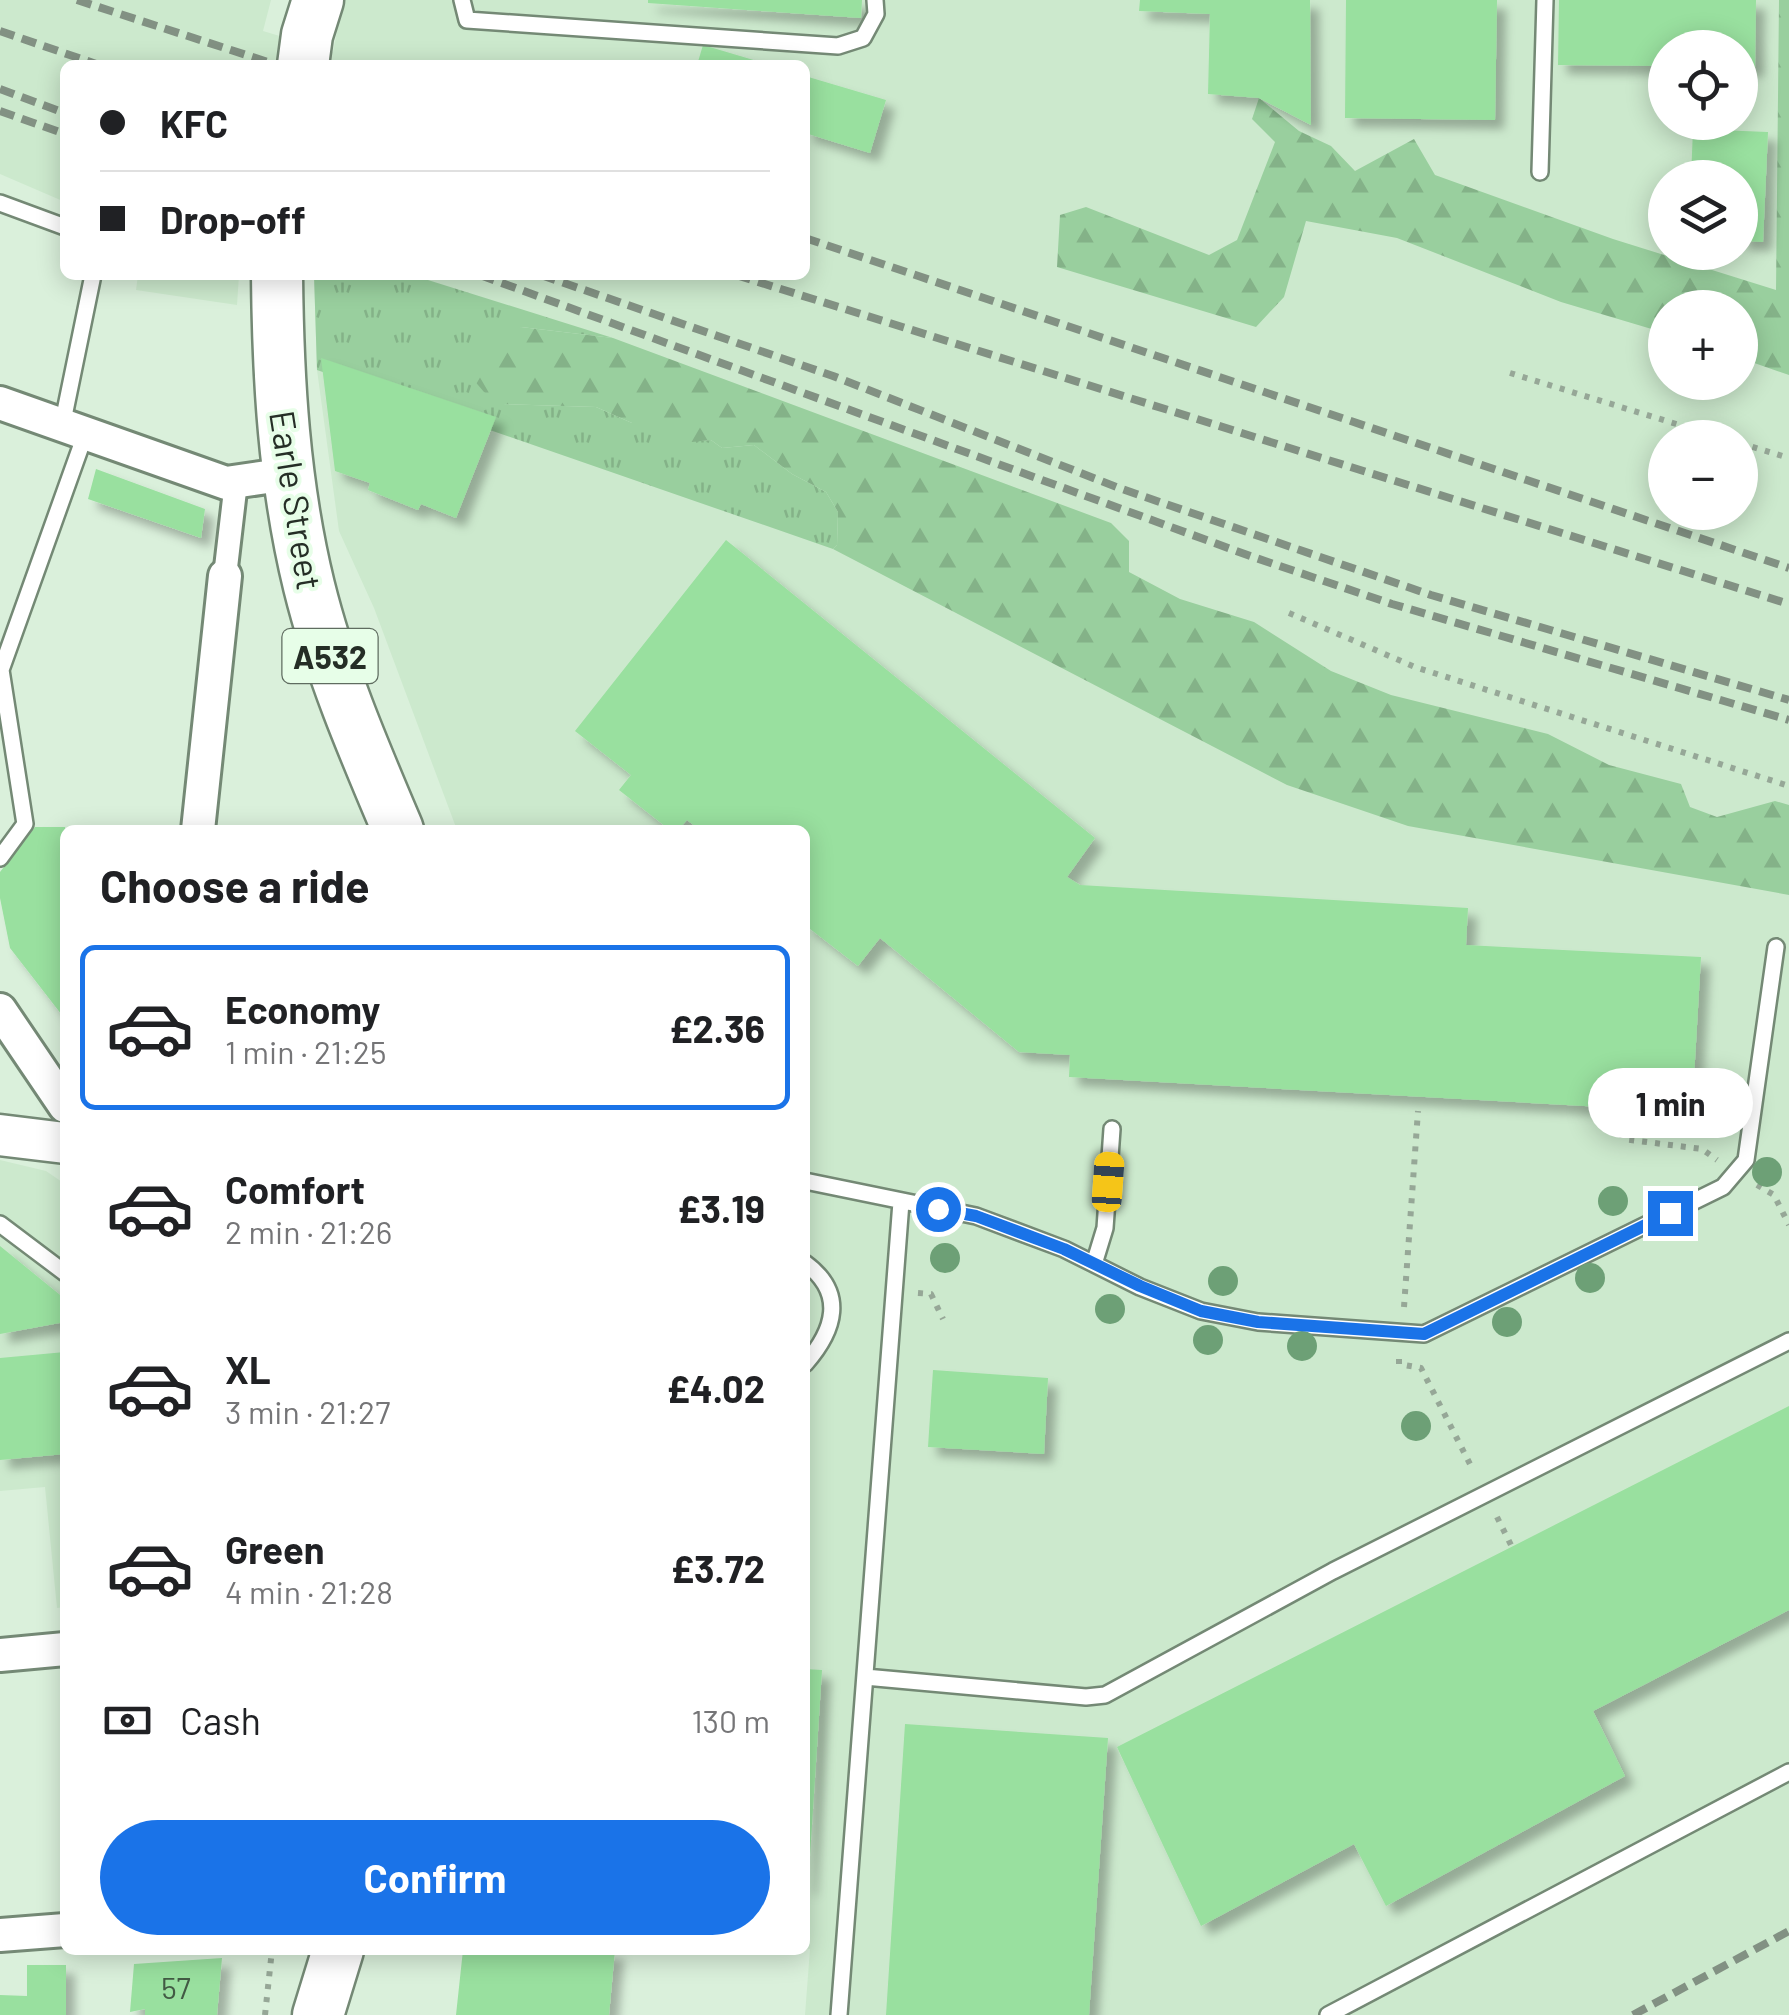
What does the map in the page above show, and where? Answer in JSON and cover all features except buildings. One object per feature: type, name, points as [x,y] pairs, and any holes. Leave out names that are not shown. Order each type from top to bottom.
[{"type":"main road","name":"Earle Street","points":[[278,280],[278,376],[288,474],[309,586],[347,710],[396,825]]},
{"type":"main road","points":[[318,2015],[336,1955]]},
{"type":"street","points":[[0,403],[226,482],[288,474]]},
{"type":"street","name":"Earle Street","points":[[199,825],[236,482]]},
{"type":"street","points":[[0,1010],[60,1099]]},
{"type":"street","points":[[0,1135],[60,1141]]},
{"type":"street","points":[[0,1655],[60,1649]]},
{"type":"street","points":[[0,1936],[60,1930]]},
{"type":"lane","points":[[462,0],[467,20],[838,46],[863,38],[876,14],[875,0]]},
{"type":"lane","points":[[1540,172],[1544,0]]},
{"type":"lane","points":[[0,203],[60,225]]},
{"type":"lane","points":[[0,858],[25,824],[1,669],[73,431],[92,280]]},
{"type":"lane","points":[[810,1182],[976,1216],[1064,1249],[1201,1311],[1258,1322],[1424,1334],[1723,1187],[1746,1160],[1776,947]]},
{"type":"lane","points":[[1094,1264],[1105,1228],[1112,1128]]},
{"type":"lane","points":[[839,2015],[900,1202]]},
{"type":"lane","points":[[0,1224],[60,1269]]},
{"type":"lane","points":[[810,1267],[822,1276],[830,1293],[833,1316],[820,1348],[810,1359]]},
{"type":"lane","points":[[865,1677],[1086,1697],[1104,1695],[1333,1571],[1789,1341]]},
{"type":"lane","points":[[1328,2015],[1789,1772]]},
{"type":"path","points":[[1510,372],[1664,420]]},
{"type":"path","points":[[1758,449],[1789,458]]},
{"type":"path","points":[[1289,613],[1414,667],[1789,786]]},
{"type":"path","points":[[1616,1107],[1623,1139],[1702,1149],[1774,1195],[1789,1225]]},
{"type":"path","points":[[265,2015],[271,1955]]},
{"type":"shaded area","points":[[0,0],[271,0],[263,31],[333,52],[343,0],[1789,0],[1789,2015],[805,2015],[810,1955],[810,825],[455,825],[374,608],[339,531],[317,370],[314,280],[810,280],[810,60],[60,60],[60,200],[0,174]]},
{"type":"shaded area","points":[[137,280],[239,280],[237,305],[136,290]]},
{"type":"shaded area","points":[[0,1160],[46,1171],[60,1181],[60,1608],[57,1608],[45,1487],[0,1491]]},
{"type":"green space","points":[[1779,0],[1789,0],[1789,375],[1758,364],[1758,290],[1648,290],[1648,328],[1561,302],[1397,238],[1306,221],[1284,297],[1256,327],[1057,267],[1060,215],[1086,207],[1209,255],[1237,240],[1275,142],[1252,119],[1259,98],[1299,131],[1331,146],[1355,171],[1414,139],[1435,175],[1648,250],[1648,270],[1712,270],[1776,290]]},
{"type":"green space","points":[[314,280],[428,280],[613,338],[521,327],[503,404],[596,407],[632,423],[663,423],[698,441],[711,440],[722,448],[754,445],[792,474],[826,492],[838,512],[837,545],[833,549],[317,370]]},
{"type":"green space","points":[[521,327],[613,338],[1111,523],[1129,541],[1129,572],[1180,599],[1254,622],[1331,671],[1391,695],[1548,734],[1609,765],[1681,784],[1690,807],[1717,817],[1775,801],[1789,805],[1789,895],[1408,826],[1287,785],[833,549],[837,545],[838,512],[826,492],[792,474],[754,445],[722,448],[711,440],[673,444],[663,424],[632,423],[596,407],[503,404],[484,392],[472,378],[488,344]]},
{"type":"railway","points":[[77,0],[262,60]]},
{"type":"railway","points":[[0,31],[84,60]]},
{"type":"railway","points":[[0,89],[60,111]]},
{"type":"railway","points":[[0,111],[60,132]]},
{"type":"railway","points":[[810,240],[1789,568]]},
{"type":"railway","points":[[494,280],[1253,557],[1392,604],[1789,720]]},
{"type":"railway","points":[[555,280],[833,376],[1119,488],[1431,595],[1789,700]]},
{"type":"railway","points":[[752,280],[1789,604]]},
{"type":"railway","points":[[1633,2015],[1789,1931]]},
{"type":"route","points":[[938,1209],[976,1216],[1064,1249],[1201,1311],[1258,1322],[1424,1334],[1670,1213]]}]
